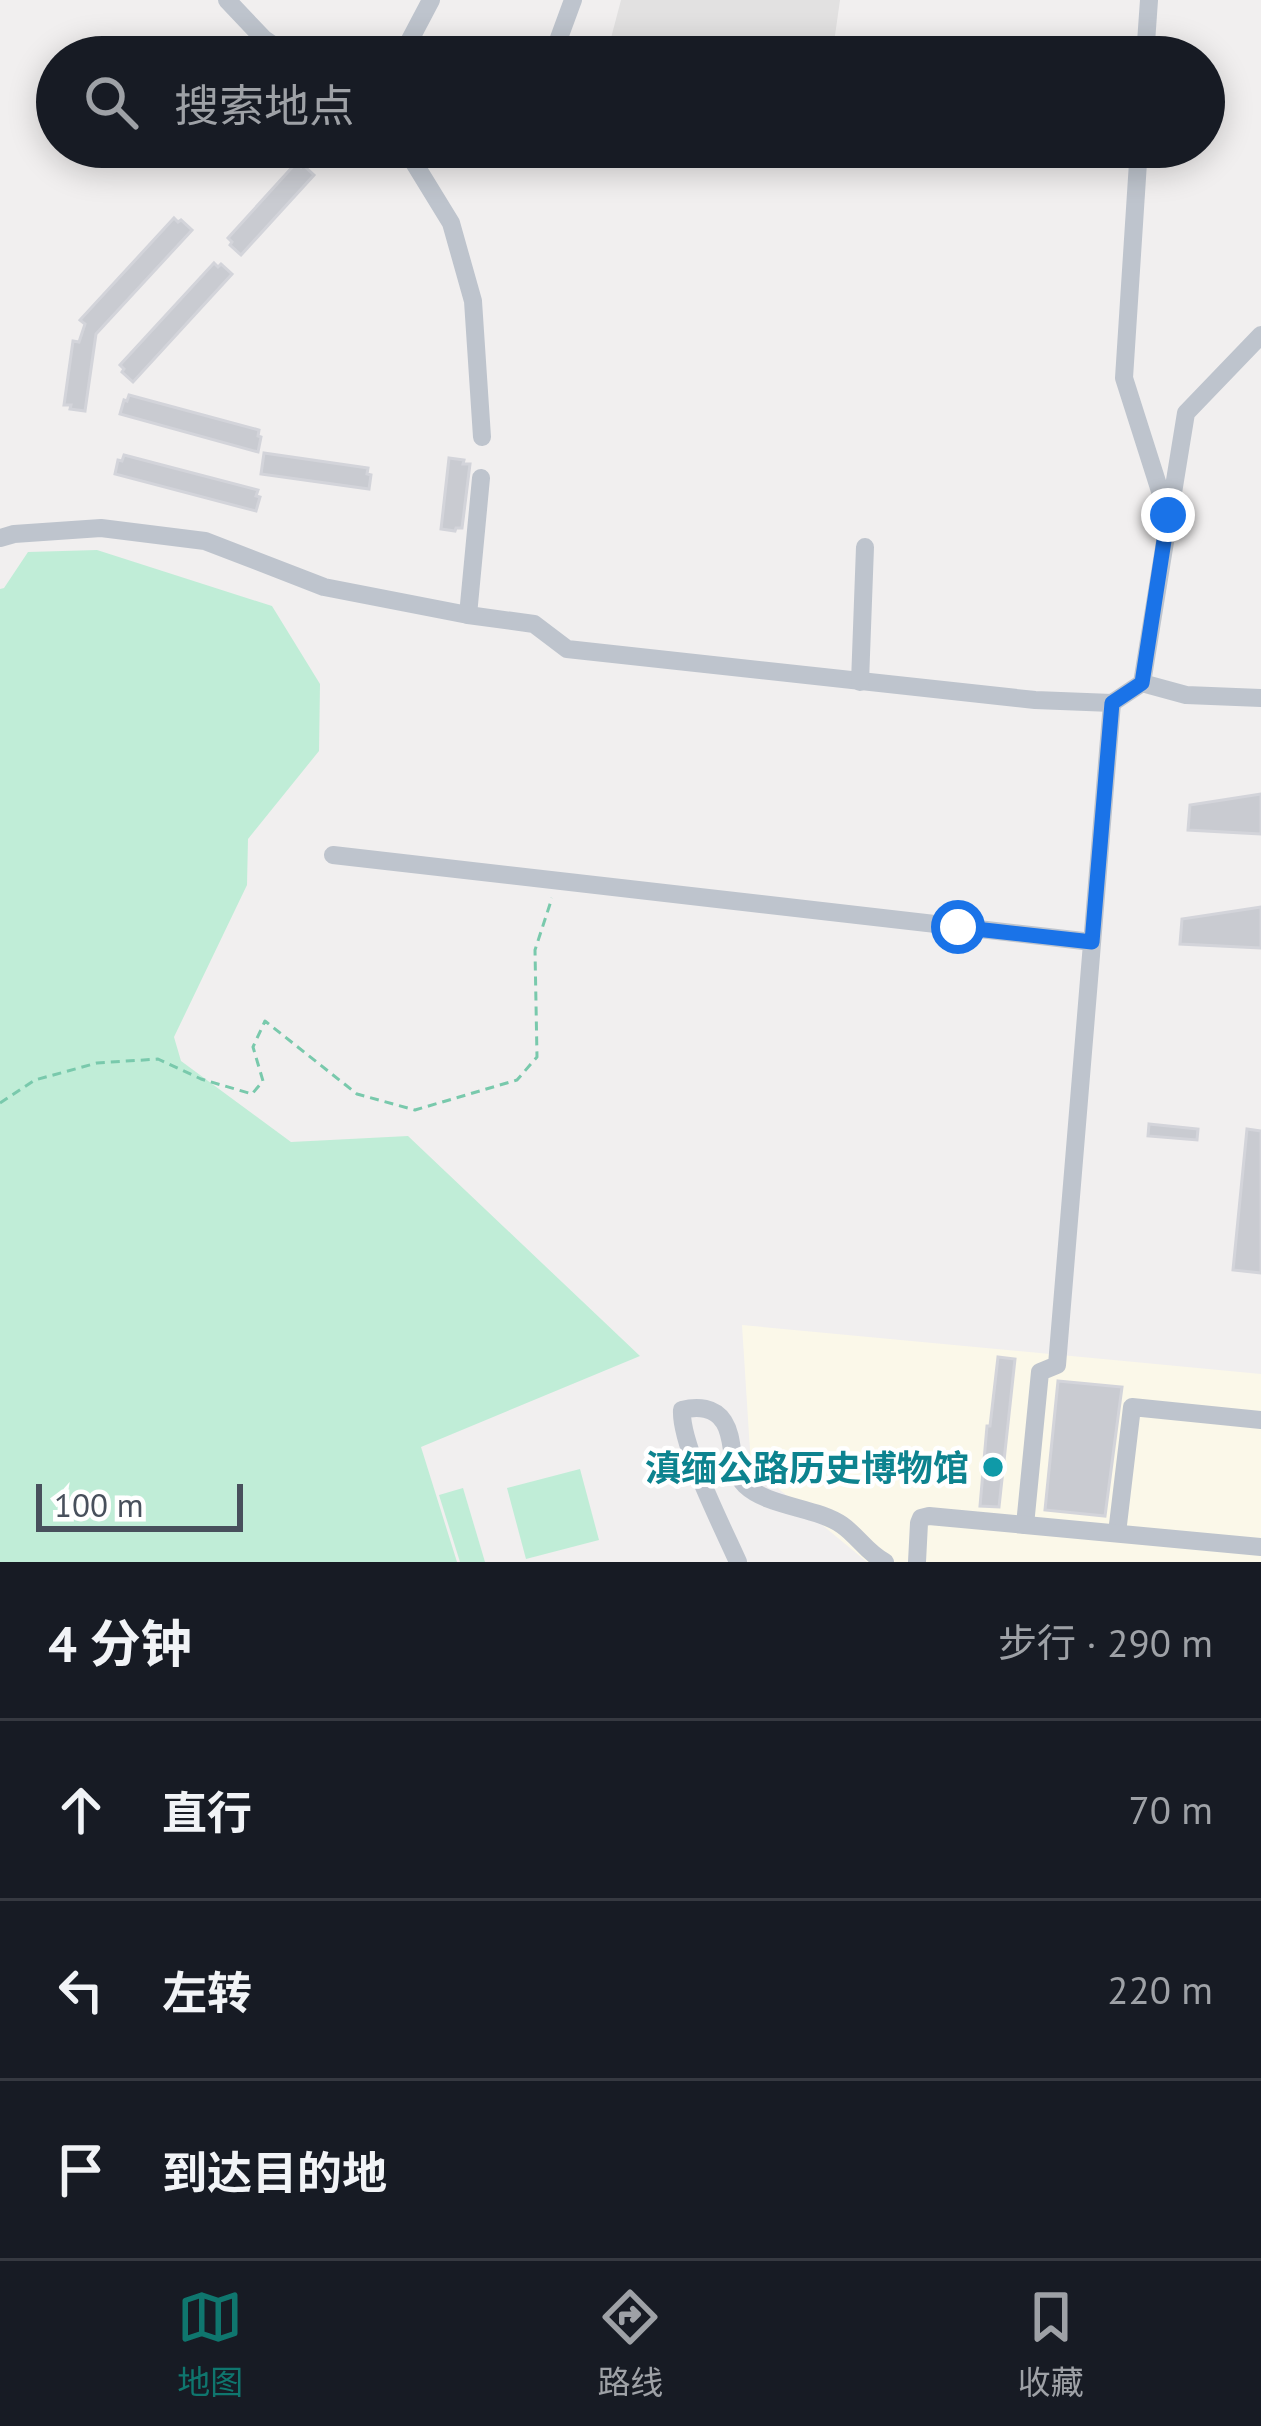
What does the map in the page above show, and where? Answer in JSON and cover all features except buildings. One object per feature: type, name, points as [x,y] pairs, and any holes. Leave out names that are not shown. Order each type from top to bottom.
[{"type":"street","points":[[227,0],[261,36]]},
{"type":"street","points":[[412,36],[431,0]]},
{"type":"street","points":[[560,36],[573,0]]},
{"type":"street","points":[[1146,36],[1149,0]]},
{"type":"street","points":[[417,168],[451,223],[473,301],[482,437]]},
{"type":"street","points":[[1138,168],[1124,378],[1168,515]]},
{"type":"street","points":[[0,538],[101,529],[205,541],[324,587],[534,624],[567,649],[1035,700],[1112,703],[1142,683],[1186,413],[1261,334]]},
{"type":"street","points":[[468,615],[481,478]]},
{"type":"street","points":[[860,682],[865,547]]},
{"type":"street","points":[[1142,683],[1186,695],[1261,698]]},
{"type":"street","points":[[1024,1525],[1040,1372],[1057,1365],[1112,703]]},
{"type":"street","points":[[333,855],[1092,942]]},
{"type":"street","points":[[1117,1533],[1132,1407],[1261,1420]]},
{"type":"street","points":[[737,1562],[685,1432],[682,1411],[690,1408],[714,1412],[724,1421],[734,1465],[745,1485],[841,1524],[871,1555],[885,1562]]},
{"type":"street","points":[[917,1562],[921,1518],[1261,1547]]},
{"type":"street","points":[[1180,1562],[1182,1539]]},
{"type":"path","points":[[0,1103],[35,1080],[98,1063],[158,1059],[252,1094],[263,1081],[253,1047],[265,1021],[357,1094],[415,1110],[517,1080],[537,1057],[535,950],[558,881]]},
{"type":"shaded area","points":[[621,0],[840,0],[835,36],[612,36]]},
{"type":"shaded area","points":[[742,1325],[1261,1374],[1261,1562],[867,1562],[751,1466]]},
{"type":"green space","points":[[97,550],[272,606],[320,684],[319,751],[248,839],[247,885],[174,1037],[181,1061],[291,1142],[408,1136],[640,1356],[421,1447],[457,1562],[0,1562],[0,589],[28,552]]},
{"type":"green space","points":[[580,1469],[599,1540],[526,1559],[507,1488]]},
{"type":"green space","points":[[463,1488],[485,1562],[460,1562],[439,1495]]},
{"type":"place","name":"滇缅公路历史博物馆","points":[[993,1467]]},
{"type":"route","points":[[958,927],[1092,942],[1112,703],[1142,683],[1168,515]]}]
